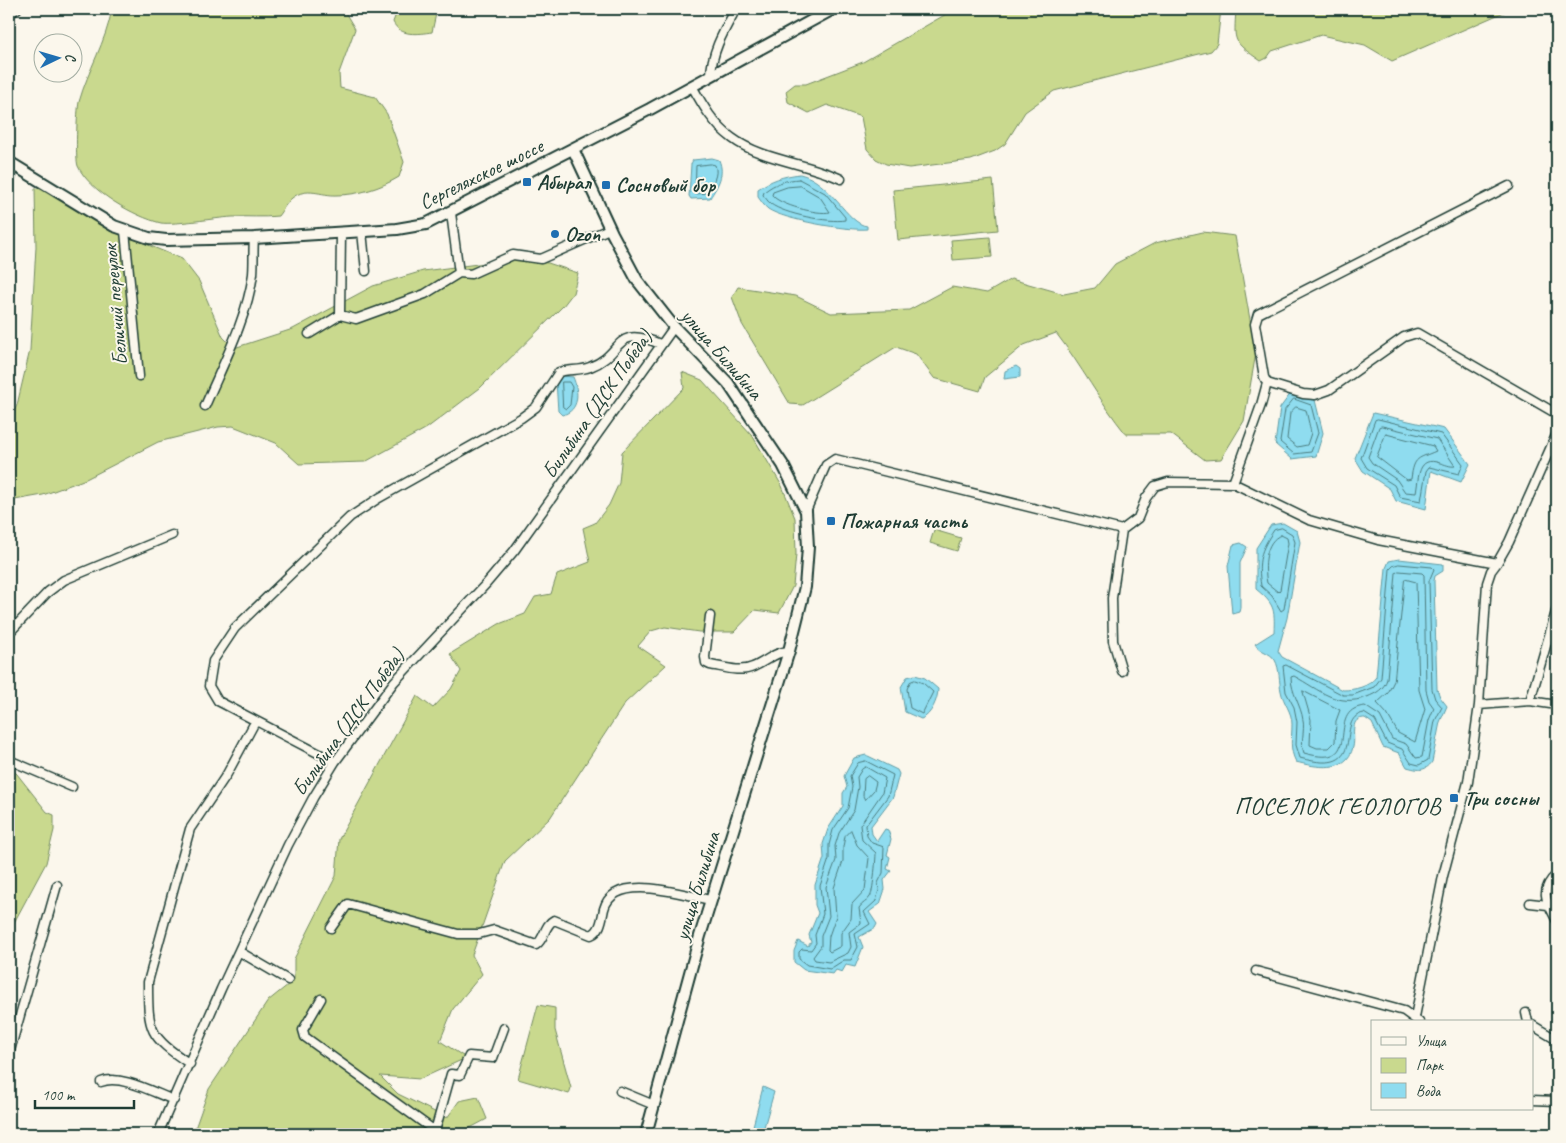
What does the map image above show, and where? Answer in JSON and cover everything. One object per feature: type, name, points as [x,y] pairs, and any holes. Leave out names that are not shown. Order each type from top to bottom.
[{"type":"main road","name":"Сергеляхское шоссе","points":[[11,164],[125,231],[166,240],[254,238],[341,233],[426,224],[451,213],[573,149],[833,9]]},
{"type":"main road","name":"улица Билибина","points":[[573,149],[610,229],[637,280],[674,327],[728,383],[783,465],[806,511],[808,547],[804,587],[788,651],[711,900],[646,1134]]},
{"type":"street","points":[[9,14],[17,9]]},
{"type":"street","points":[[711,76],[711,66],[715,51],[736,9]]},
{"type":"street","points":[[692,86],[707,112],[732,139],[750,148],[826,172],[841,179]]},
{"type":"street","points":[[9,190],[11,164]]},
{"type":"street","points":[[1233,483],[1267,383],[1264,377],[1255,324],[1258,314],[1508,186]]},
{"type":"street","points":[[451,213],[459,273]]},
{"type":"street","points":[[309,334],[340,315],[356,318],[425,294],[459,273],[471,274],[513,255],[541,259],[610,229]]},
{"type":"street","name":"Беличий переулок","points":[[125,231],[139,376]]},
{"type":"street","points":[[362,231],[366,271]]},
{"type":"street","points":[[340,315],[341,233]]},
{"type":"street","points":[[205,406],[230,347],[250,290],[253,273],[254,238]]},
{"type":"street","name":"Билибина (ДСК Победа)","points":[[158,1134],[221,989],[240,952],[288,845],[335,762],[394,682],[486,584],[514,551],[660,344],[674,327]]},
{"type":"street","points":[[1267,383],[1315,395],[1329,390],[1404,337],[1417,333],[1557,414]]},
{"type":"street","points":[[335,762],[255,722],[218,701],[212,693],[209,686],[213,661],[235,628],[350,517],[379,498],[521,418],[536,407],[558,372],[589,368],[598,363],[626,338],[634,336],[660,344]]},
{"type":"street","points":[[1256,971],[1404,1011],[1417,1020],[1443,876],[1468,782],[1479,705],[1487,583],[1491,571],[1510,542],[1557,433]]},
{"type":"street","points":[[806,511],[826,465],[835,459],[1122,530]]},
{"type":"street","points":[[1122,671],[1113,641],[1112,598],[1122,530],[1138,518],[1146,498],[1156,486],[1168,482],[1233,483],[1309,520],[1378,540],[1497,563]]},
{"type":"street","points":[[9,634],[48,592],[64,580],[172,535]]},
{"type":"street","points":[[1530,700],[1557,608]]},
{"type":"street","points":[[710,616],[705,657],[706,663],[710,665],[742,670],[752,668],[778,652],[788,651]]},
{"type":"street","points":[[1479,705],[1530,700],[1557,705]]},
{"type":"street","points":[[190,1064],[163,1046],[155,1037],[148,1006],[148,982],[190,829],[227,774],[255,722]]},
{"type":"street","points":[[9,760],[72,788]]},
{"type":"street","points":[[1557,874],[1549,881],[1545,891],[1548,905],[1557,921]]},
{"type":"street","points":[[9,1054],[57,885]]},
{"type":"street","points":[[331,928],[348,904],[458,934],[479,934],[494,930],[536,945],[540,943],[550,922],[554,920],[591,935],[595,934],[599,929],[606,903],[621,889],[637,886],[711,900]]},
{"type":"street","points":[[1530,903],[1548,905]]},
{"type":"street","points":[[240,952],[288,980]]},
{"type":"street","points":[[321,999],[303,1030],[306,1037],[437,1133],[451,1074],[460,1075],[469,1056],[493,1058],[504,1028]]},
{"type":"street","points":[[1534,1026],[1557,1040]]},
{"type":"street","points":[[101,1082],[108,1079],[119,1079],[174,1100]]},
{"type":"street","points":[[620,1091],[654,1105]]},
{"type":"street","points":[[1534,1100],[1557,1101]]},
{"type":"green space","points":[[112,9],[343,9],[355,29],[339,73],[340,88],[375,97],[387,114],[404,162],[399,177],[377,188],[353,194],[331,195],[309,192],[298,194],[290,200],[278,216],[267,217],[232,217],[161,223],[150,220],[114,202],[92,185],[78,166],[77,161],[79,102],[106,33]]},
{"type":"green space","points":[[398,9],[437,9],[432,32],[410,33],[400,30],[393,22]]},
{"type":"green space","points":[[955,9],[1221,9],[1217,44],[1211,51],[1054,91],[1025,112],[1005,144],[995,151],[971,160],[909,168],[886,164],[876,159],[867,149],[861,117],[827,105],[809,113],[788,102],[786,91],[795,84],[806,84],[863,62]]},
{"type":"green space","points":[[1236,9],[1511,9],[1392,61],[1365,45],[1321,35],[1272,51],[1267,58],[1261,61],[1240,45],[1237,40],[1235,35]]},
{"type":"green space","points":[[993,180],[998,230],[898,240],[893,190]]},
{"type":"green space","points":[[35,188],[50,190],[112,230],[182,259],[199,281],[223,337],[234,348],[293,329],[373,286],[423,271],[517,259],[548,263],[578,273],[573,293],[563,306],[480,388],[427,428],[365,462],[299,464],[276,443],[233,426],[218,427],[158,442],[86,479],[43,495],[9,501],[9,422],[17,405],[30,350],[36,247]]},
{"type":"green space","points":[[1203,232],[1235,236],[1256,353],[1244,421],[1221,459],[1205,460],[1171,434],[1126,434],[1056,333],[1024,345],[985,377],[980,391],[934,378],[916,354],[896,347],[803,405],[790,404],[742,324],[732,297],[738,287],[796,296],[831,313],[909,310],[952,287],[987,293],[1011,279],[1064,294],[1095,288],[1115,264],[1155,243]]},
{"type":"green space","points":[[990,237],[992,257],[953,260],[951,240]]},
{"type":"green space","points":[[682,372],[702,380],[752,435],[782,486],[795,518],[796,554],[793,586],[779,613],[755,610],[734,632],[699,632],[665,627],[651,631],[638,646],[666,665],[625,703],[550,818],[505,861],[472,955],[482,974],[453,1009],[440,1041],[466,1058],[420,1079],[380,1076],[398,1094],[447,1118],[459,1101],[478,1097],[487,1119],[459,1134],[193,1134],[209,1089],[268,1001],[294,980],[294,959],[336,876],[339,839],[417,696],[433,708],[451,689],[461,671],[450,654],[499,624],[525,614],[535,597],[551,594],[557,575],[590,562],[583,528],[595,523],[609,505],[619,483],[622,452],[684,388]]},
{"type":"green space","points":[[934,530],[961,538],[957,551],[930,543]]},
{"type":"green space","points":[[9,767],[17,774],[47,812],[54,815],[54,830],[46,863],[10,930],[11,973],[9,976]]},
{"type":"green space","points":[[538,1005],[555,1008],[555,1030],[571,1088],[569,1094],[518,1079]]},
{"type":"water","points":[[712,158],[719,160],[721,165],[721,175],[718,184],[710,198],[691,199],[689,196],[691,164],[693,160]]},
{"type":"water","points":[[800,174],[811,178],[821,185],[852,218],[867,226],[867,229],[801,221],[768,209],[758,197],[758,189],[768,183],[783,177]]},
{"type":"water","points":[[1016,366],[1020,369],[1020,377],[1004,379],[1005,371]]},
{"type":"water","points":[[562,376],[573,377],[577,394],[575,405],[568,413],[562,415],[558,411],[556,381]]},
{"type":"water","points":[[1291,393],[1315,400],[1323,433],[1316,456],[1292,459],[1275,444],[1280,408]]},
{"type":"water","points":[[1373,413],[1444,429],[1470,464],[1461,482],[1431,471],[1426,509],[1396,501],[1390,489],[1363,471],[1355,458]]},
{"type":"water","points":[[1283,523],[1297,531],[1300,542],[1287,618],[1278,651],[1282,657],[1343,690],[1361,687],[1376,677],[1386,568],[1389,561],[1399,559],[1443,564],[1443,571],[1435,576],[1434,581],[1437,689],[1447,706],[1440,722],[1432,762],[1424,769],[1407,767],[1399,753],[1383,747],[1372,723],[1365,718],[1359,719],[1355,723],[1353,747],[1350,756],[1344,761],[1337,765],[1321,767],[1296,762],[1292,748],[1292,719],[1282,695],[1277,664],[1273,657],[1255,644],[1274,632],[1272,607],[1267,599],[1256,589],[1256,548],[1271,525]]},
{"type":"water","points":[[1241,543],[1247,547],[1240,563],[1240,608],[1239,612],[1232,614],[1228,566],[1233,545]]},
{"type":"water","points":[[915,675],[925,678],[938,689],[933,707],[921,719],[905,712],[901,687],[907,677]]},
{"type":"water","points":[[866,755],[897,770],[899,774],[893,797],[871,826],[872,834],[877,841],[885,829],[888,830],[891,839],[887,855],[890,857],[887,869],[891,871],[884,880],[885,889],[880,904],[869,912],[877,924],[875,928],[859,937],[863,947],[855,967],[846,965],[842,972],[836,970],[833,974],[804,970],[794,962],[794,951],[798,941],[808,946],[811,942],[809,935],[818,913],[815,905],[815,885],[824,858],[823,844],[828,829],[843,806],[843,793],[847,787],[844,776],[854,758]]},
{"type":"water","points":[[763,1087],[774,1092],[762,1134],[751,1134]]},
{"type":"place","name":"Абырал","points":[[527,182]]},
{"type":"place","name":"Сосновый бор","points":[[606,185]]},
{"type":"place","name":"Ozon","points":[[555,234]]},
{"type":"place","name":"Пожарная часть","points":[[831,521]]},
{"type":"place","name":"Три сосны","points":[[1454,798]]},
{"type":"district","name":"ПОСЕЛОК ГЕОЛОГОВ","points":[[1338,806]]}]
